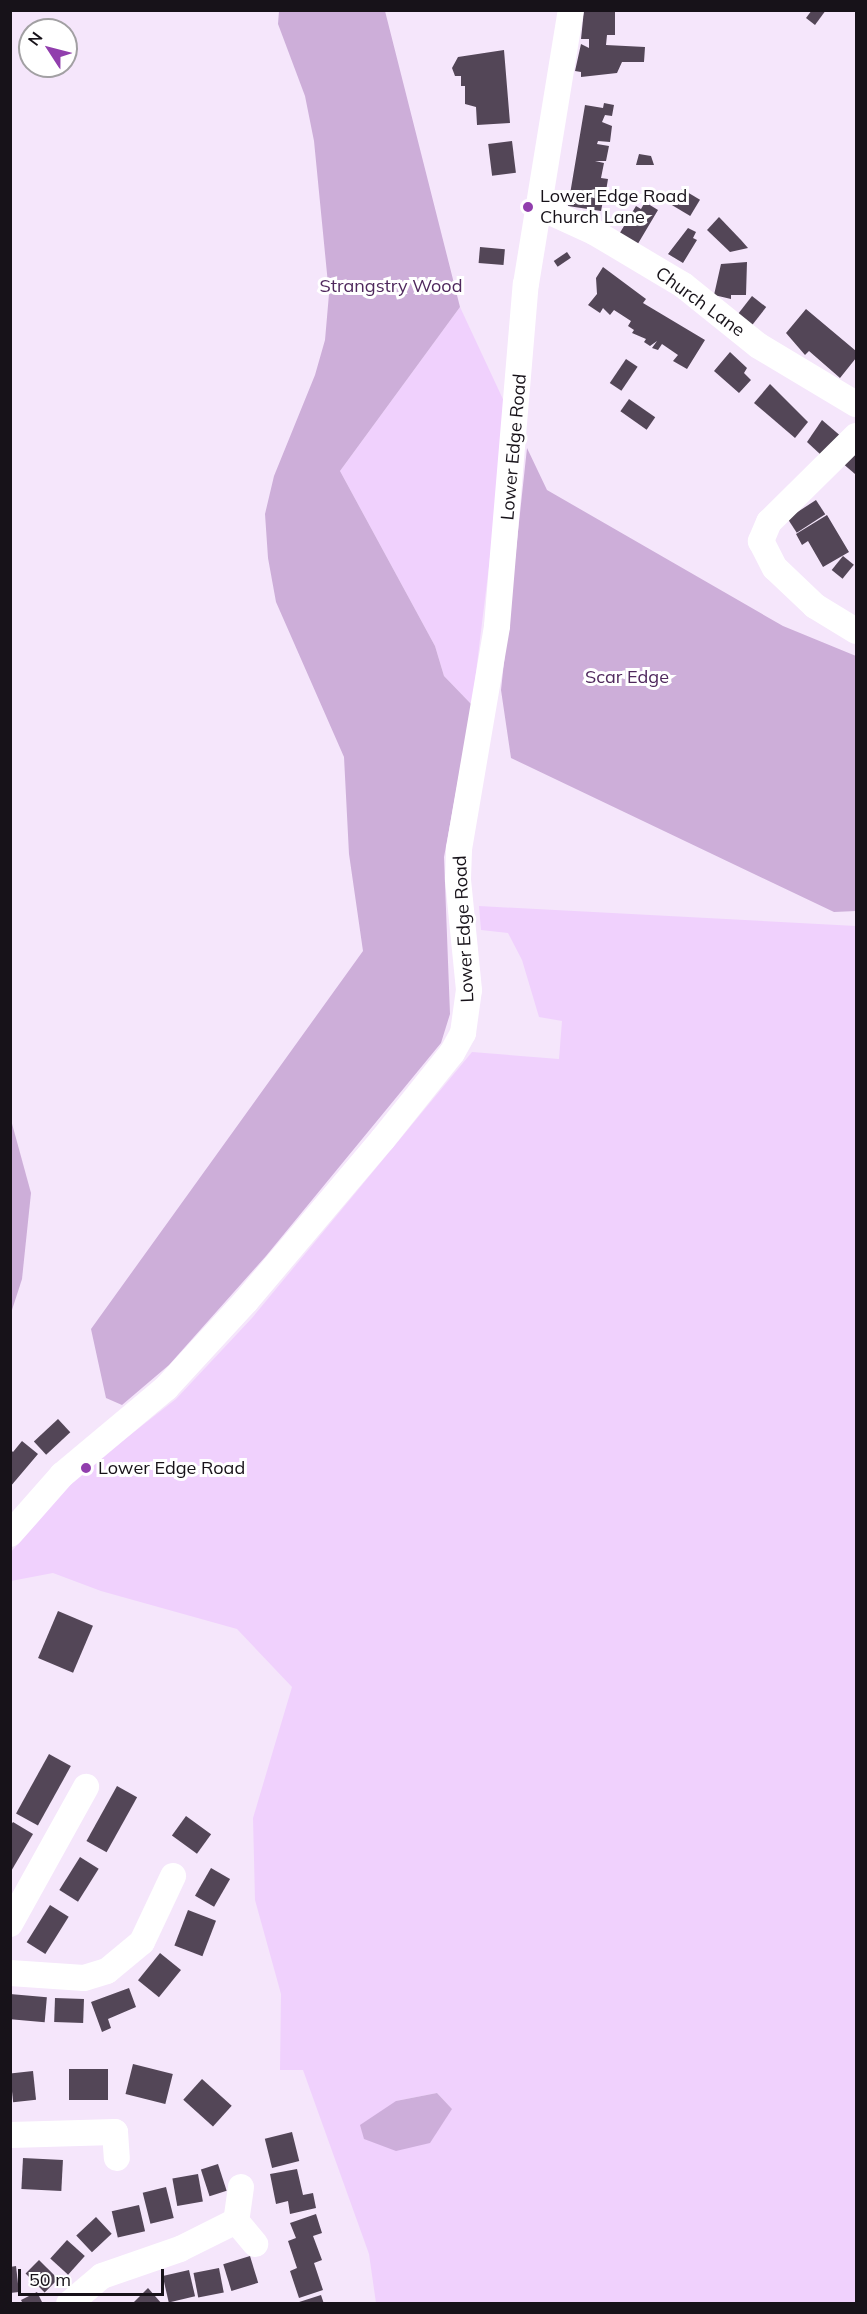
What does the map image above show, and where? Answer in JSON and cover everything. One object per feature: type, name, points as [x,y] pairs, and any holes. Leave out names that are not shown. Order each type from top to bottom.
[{"type":"street","name":"Lower Edge Road","points":[[10,1534],[62,1475],[166,1388],[246,1301],[426,1087],[463,1033],[469,990],[458,879],[459,849],[497,626],[520,387],[526,284],[571,10]]},
{"type":"street","name":"Church Lane","points":[[539,207],[594,232],[683,285],[759,346],[856,404]]},
{"type":"street","points":[[856,436],[769,522],[761,541],[775,568],[815,606],[856,631]]},
{"type":"street","points":[[10,1924],[86,1787]]},
{"type":"street","points":[[10,1973],[84,1978],[107,1971],[142,1942],[173,1876]]},
{"type":"street","points":[[10,2135],[115,2133],[117,2158]]},
{"type":"street","points":[[241,2187],[236,2221],[255,2244]]},
{"type":"street","points":[[69,2304],[102,2277],[180,2249],[236,2221]]},
{"type":"shaded area","points":[[460,307],[508,410],[472,705],[444,676],[435,646],[340,471]]},
{"type":"shaded area","points":[[479,906],[856,926],[856,2303],[376,2303],[369,2254],[303,2070],[280,2070],[281,1994],[255,1900],[253,1818],[292,1687],[237,1629],[101,1591],[53,1573],[11,1581],[11,1552],[74,1479],[176,1399],[252,1318],[472,1052],[559,1059],[562,1021],[539,1017],[522,960],[508,933],[481,930]],"holes":[[[437,2093],[452,2109],[396,2101]]]},
{"type":"shaded area","points":[[437,2093],[452,2109],[430,2143],[396,2151],[364,2139],[360,2125],[396,2101]]},
{"type":"green space","name":"Strangstry Wood","points":[[279,11],[385,11],[460,307],[340,471],[435,646],[444,676],[472,705],[444,857],[450,1014],[441,1043],[266,1256],[169,1365],[122,1405],[106,1398],[91,1329],[363,951],[349,854],[344,757],[276,602],[268,558],[265,514],[274,476],[315,375],[325,340],[329,294],[314,141],[305,96],[278,24]]},
{"type":"green space","name":"Scar Edge","points":[[527,448],[547,490],[783,626],[856,656],[856,911],[834,912],[511,758],[501,690]]},
{"type":"green space","points":[[11,1120],[31,1193],[22,1279],[11,1313]]},
{"type":"building","points":[[584,10],[615,11],[615,35],[607,35],[606,45],[645,47],[644,62],[622,62],[617,73],[581,77],[581,72],[575,71],[581,44],[589,48],[589,39],[581,39]]},
{"type":"building","points":[[812,10],[826,10],[815,25],[806,18]]},
{"type":"building","points":[[504,50],[510,123],[477,125],[476,107],[465,104],[465,86],[461,86],[461,76],[455,76],[452,68],[458,57]]},
{"type":"building","points":[[604,103],[614,105],[612,116],[605,115],[602,122],[612,126],[610,142],[598,141],[597,144],[609,146],[606,161],[595,161],[604,163],[601,178],[608,179],[606,191],[612,192],[611,202],[603,201],[601,211],[568,206],[585,105],[603,108]]},
{"type":"building","points":[[512,141],[516,173],[492,176],[488,144]]},
{"type":"building","points":[[639,154],[651,156],[654,165],[636,165]]},
{"type":"building","points":[[682,189],[700,200],[690,216],[672,205]]},
{"type":"building","points":[[645,202],[658,210],[636,247],[618,236],[636,206],[641,209]]},
{"type":"building","points":[[719,217],[748,248],[730,252],[707,230]]},
{"type":"building","points":[[688,228],[696,232],[693,238],[697,240],[683,263],[668,254]]},
{"type":"building","points":[[480,247],[505,249],[504,265],[479,263]]},
{"type":"building","points":[[567,252],[571,258],[558,267],[554,261]]},
{"type":"building","points":[[747,262],[746,295],[731,295],[731,299],[714,295],[721,264]]},
{"type":"building","points":[[603,267],[646,299],[643,303],[705,340],[687,369],[673,361],[678,355],[662,344],[658,350],[652,348],[657,341],[650,346],[644,342],[646,339],[632,333],[634,330],[628,326],[631,321],[614,310],[610,315],[603,308],[600,313],[588,305],[597,294],[596,278]]},
{"type":"building","points":[[752,296],[766,307],[751,326],[737,315]]},
{"type":"building","points":[[806,309],[856,351],[856,358],[840,378],[809,351],[805,355],[786,333]]},
{"type":"building","points":[[730,352],[747,368],[744,373],[751,380],[739,393],[714,371]]},
{"type":"building","points":[[626,359],[638,367],[621,391],[610,383]]},
{"type":"building","points":[[770,384],[808,422],[795,438],[754,403]]},
{"type":"building","points":[[629,399],[655,417],[647,430],[620,411]]},
{"type":"building","points":[[822,420],[843,438],[821,455],[807,442]]},
{"type":"building","points":[[856,445],[856,473],[855,474],[841,462]]},
{"type":"building","points":[[816,500],[825,514],[797,533],[787,519]]},
{"type":"building","points":[[827,515],[849,552],[823,567],[808,541],[802,545],[796,534]]},
{"type":"building","points":[[843,556],[854,565],[843,579],[832,570]]},
{"type":"building","points":[[58,1419],[70,1432],[46,1455],[34,1442]]},
{"type":"building","points":[[22,1441],[38,1454],[10,1487],[10,1449],[13,1452]]},
{"type":"building","points":[[58,1611],[93,1626],[73,1673],[38,1658]]},
{"type":"building","points":[[49,1754],[71,1766],[38,1826],[16,1813]]},
{"type":"building","points":[[117,1786],[137,1797],[107,1852],[86,1841]]},
{"type":"building","points":[[186,1816],[211,1834],[197,1854],[172,1835]]},
{"type":"building","points":[[13,1822],[33,1834],[10,1873],[10,1826]]},
{"type":"building","points":[[80,1857],[99,1869],[78,1902],[59,1890]]},
{"type":"building","points":[[211,1868],[230,1879],[214,1907],[195,1896]]},
{"type":"building","points":[[50,1905],[69,1917],[45,1954],[27,1942]]},
{"type":"building","points":[[188,1910],[216,1921],[202,1956],[174,1945]]},
{"type":"building","points":[[160,1953],[181,1970],[159,1997],[138,1980]]},
{"type":"building","points":[[129,1988],[136,2007],[108,2019],[111,2028],[102,2032],[91,2002]]},
{"type":"building","points":[[10,1994],[47,1997],[45,2022],[10,2019]]},
{"type":"building","points":[[55,1998],[84,1999],[83,2023],[54,2022]]},
{"type":"building","points":[[133,2064],[173,2074],[165,2104],[126,2094]]},
{"type":"building","points":[[69,2069],[108,2069],[108,2100],[69,2100]]},
{"type":"building","points":[[33,2071],[36,2100],[13,2102],[10,2073]]},
{"type":"building","points":[[202,2079],[232,2106],[213,2127],[183,2100]]},
{"type":"building","points":[[292,2132],[299,2161],[272,2168],[265,2139]]},
{"type":"building","points":[[23,2158],[63,2160],[61,2191],[21,2189]]},
{"type":"building","points":[[218,2164],[227,2191],[210,2196],[201,2170]]},
{"type":"building","points":[[297,2169],[303,2195],[313,2193],[316,2208],[290,2214],[288,2201],[276,2204],[270,2174]]},
{"type":"building","points":[[198,2174],[203,2202],[177,2206],[172,2179]]},
{"type":"building","points":[[166,2187],[174,2218],[150,2224],[143,2193]]},
{"type":"building","points":[[139,2205],[145,2231],[118,2238],[112,2211]]},
{"type":"building","points":[[316,2214],[322,2233],[313,2236],[322,2260],[314,2263],[323,2290],[299,2298],[290,2271],[297,2268],[288,2241],[296,2238],[290,2223]]},
{"type":"building","points":[[96,2217],[112,2234],[92,2252],[76,2235]]},
{"type":"building","points":[[67,2240],[85,2256],[68,2275],[50,2259]]},
{"type":"building","points":[[250,2256],[258,2283],[231,2291],[223,2264]]},
{"type":"building","points":[[39,2260],[58,2279],[45,2293],[26,2273]]},
{"type":"building","points":[[16,2266],[19,2292],[10,2293],[10,2267]]},
{"type":"building","points":[[219,2268],[224,2293],[198,2298],[193,2273]]},
{"type":"building","points":[[189,2270],[195,2296],[169,2302],[163,2276]]},
{"type":"building","points":[[148,2288],[162,2304],[132,2304]]},
{"type":"building","points":[[37,2292],[43,2304],[23,2304],[21,2300]]},
{"type":"building","points":[[321,2295],[324,2304],[296,2304],[296,2303]]},
{"type":"place","name":"Lower Edge Road Church Lane","points":[[528,207]]},
{"type":"place","name":"Lower Edge Road","points":[[86,1468]]}]
